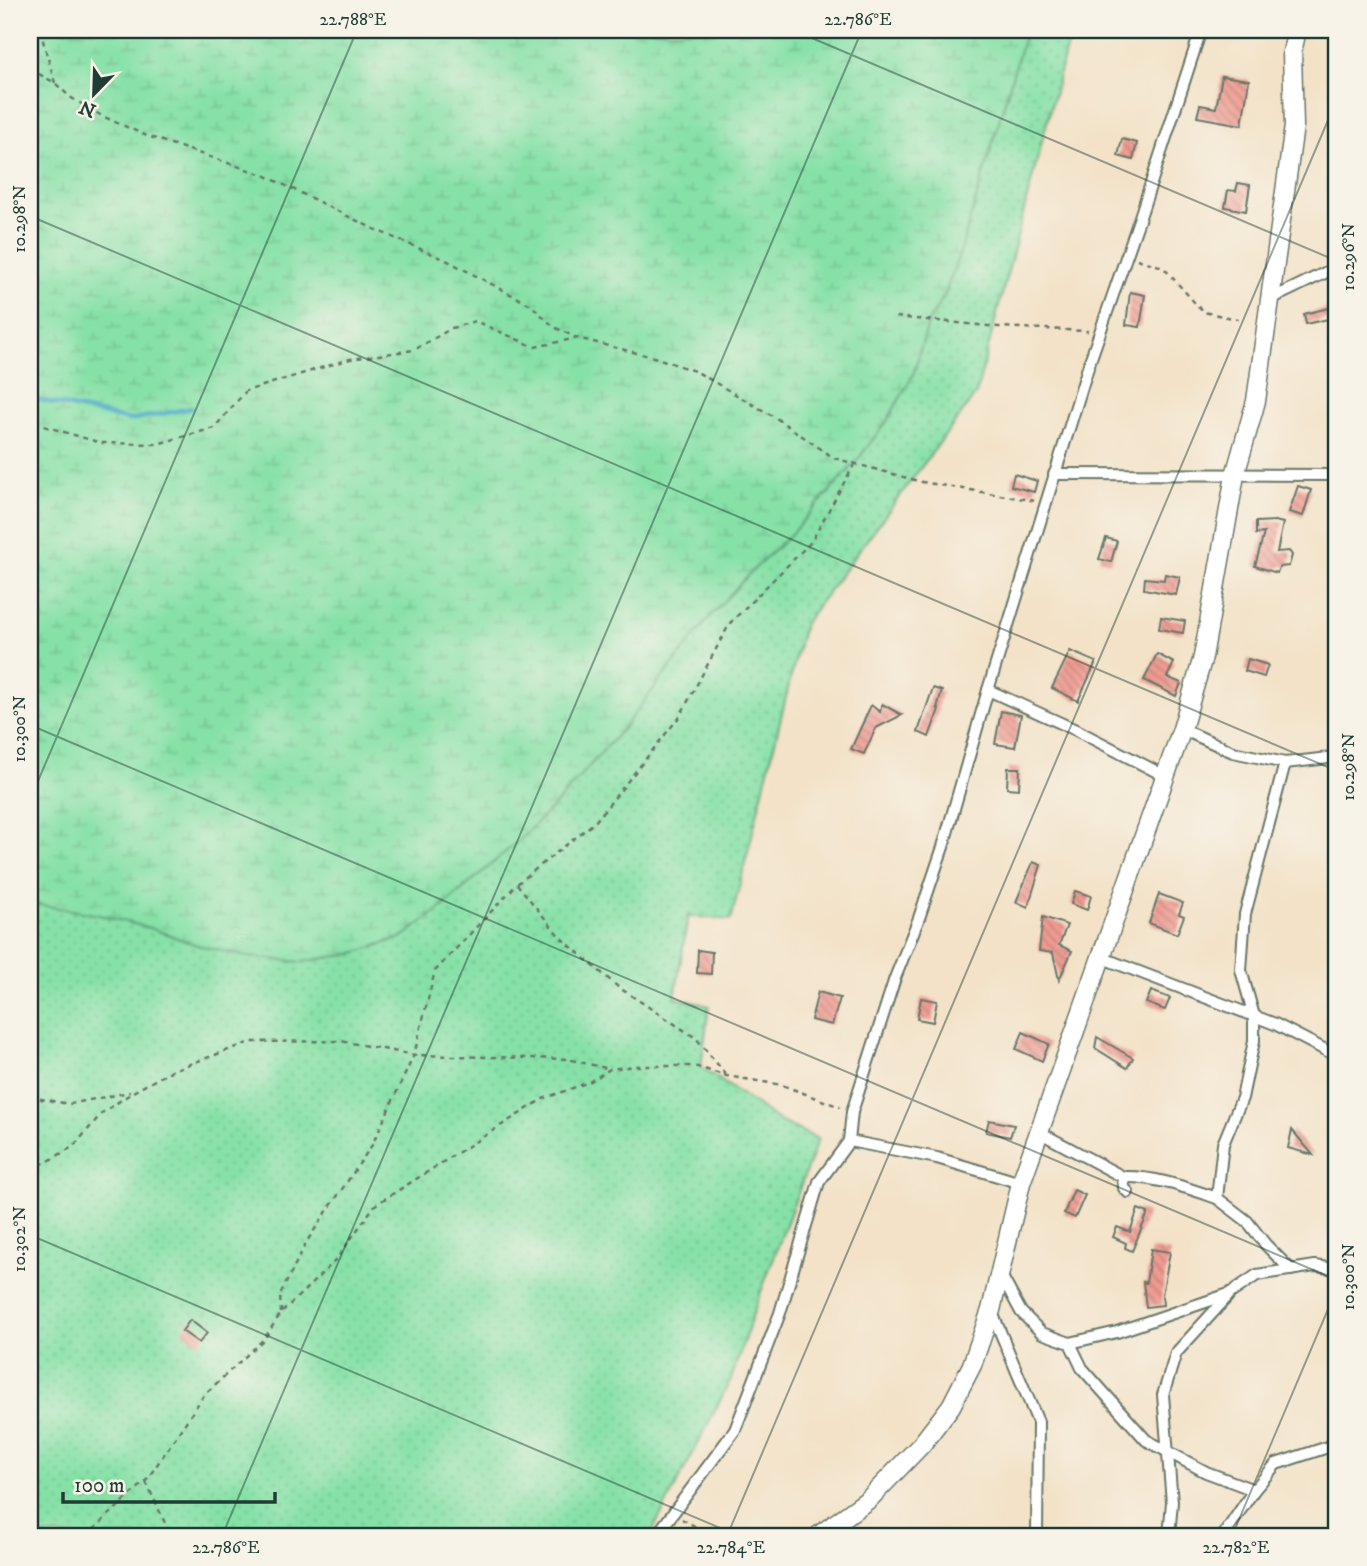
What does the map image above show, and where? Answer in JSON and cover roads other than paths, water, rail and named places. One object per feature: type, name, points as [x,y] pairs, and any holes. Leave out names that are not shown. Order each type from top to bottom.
[{"type":"main road","points":[[818,1536],[869,1499],[922,1445],[957,1396],[972,1365],[991,1310],[1021,1183],[1182,729],[1203,657],[1235,475],[1255,401],[1294,126],[1292,51],[1297,30]]},
{"type":"street","points":[[656,1536],[736,1430],[780,1313],[819,1182],[849,1141],[852,1112],[895,978],[943,847],[1054,474],[1201,30]]},
{"type":"street","points":[[1271,299],[1337,267]]},
{"type":"street","points":[[1054,474],[1337,475]]},
{"type":"street","points":[[988,690],[1076,730],[1165,776]]},
{"type":"street","points":[[1182,729],[1233,752],[1285,763],[1337,757]]},
{"type":"street","points":[[1217,1198],[1223,1144],[1242,1098],[1254,1041],[1254,1016],[1241,970],[1245,914],[1285,763]]},
{"type":"street","points":[[1100,957],[1275,1024],[1337,1056]]},
{"type":"street","points":[[1039,1132],[1123,1177],[1135,1176],[1170,1183],[1217,1198],[1247,1221],[1291,1270]]},
{"type":"street","points":[[849,1141],[936,1158],[1021,1183]]},
{"type":"street","points":[[1123,1177],[1124,1188],[1128,1192]]},
{"type":"street","points":[[1000,1273],[1021,1312],[1042,1333],[1070,1343],[1116,1332],[1229,1294],[1258,1276],[1315,1266],[1337,1269]]},
{"type":"street","points":[[1169,1536],[1172,1502],[1163,1395],[1175,1353],[1229,1294]]},
{"type":"street","points":[[991,1310],[1038,1422],[1037,1536]]},
{"type":"street","points":[[1070,1343],[1082,1368],[1146,1440],[1206,1472],[1254,1490]]},
{"type":"street","points":[[1223,1536],[1254,1490],[1276,1464],[1337,1444]]},
{"type":"waterway","points":[[30,398],[130,420],[192,408]]}]
